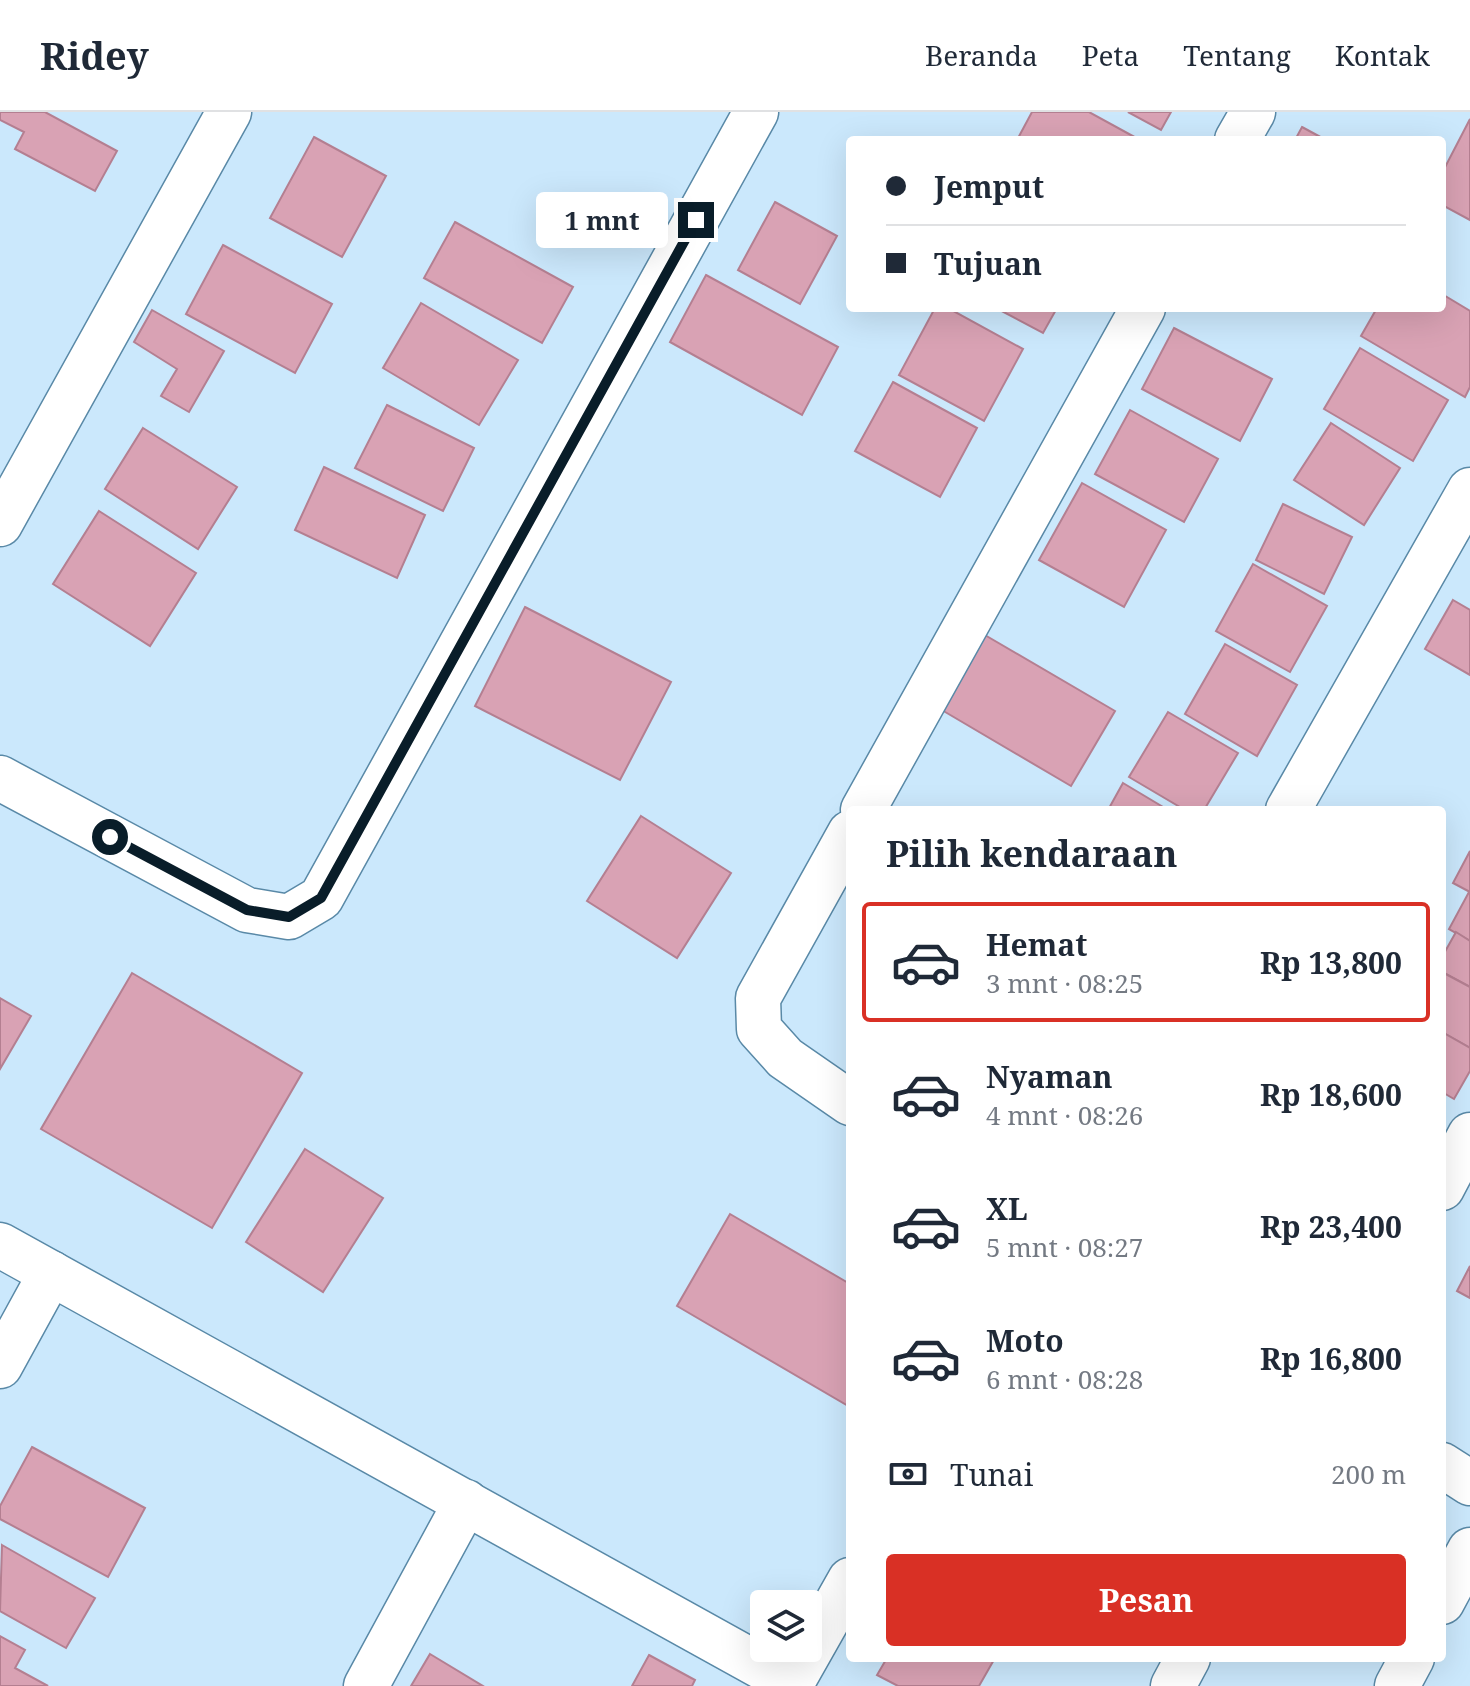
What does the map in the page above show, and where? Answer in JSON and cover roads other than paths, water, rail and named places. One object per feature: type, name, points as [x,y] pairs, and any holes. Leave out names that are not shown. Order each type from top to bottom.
[{"type":"street","points":[[0,524],[229,112]]},
{"type":"street","points":[[0,778],[247,910],[289,917],[321,898],[756,112]]},
{"type":"street","points":[[1239,136],[1253,112]]},
{"type":"street","points":[[865,806],[1141,312]]},
{"type":"street","points":[[1290,806],[1470,490]]},
{"type":"street","points":[[846,840],[758,998],[759,1029],[785,1058],[846,1100]]},
{"type":"street","points":[[1446,1180],[1470,1135]]},
{"type":"street","points":[[0,1245],[790,1685],[846,1587]]},
{"type":"street","points":[[0,1366],[51,1273]]},
{"type":"street","points":[[1446,1468],[1470,1483]]},
{"type":"street","points":[[366,1686],[466,1502]]},
{"type":"street","points":[[1446,1595],[1470,1550]]},
{"type":"street","points":[[1173,1686],[1186,1662]]},
{"type":"street","points":[[1397,1686],[1410,1662]]}]
